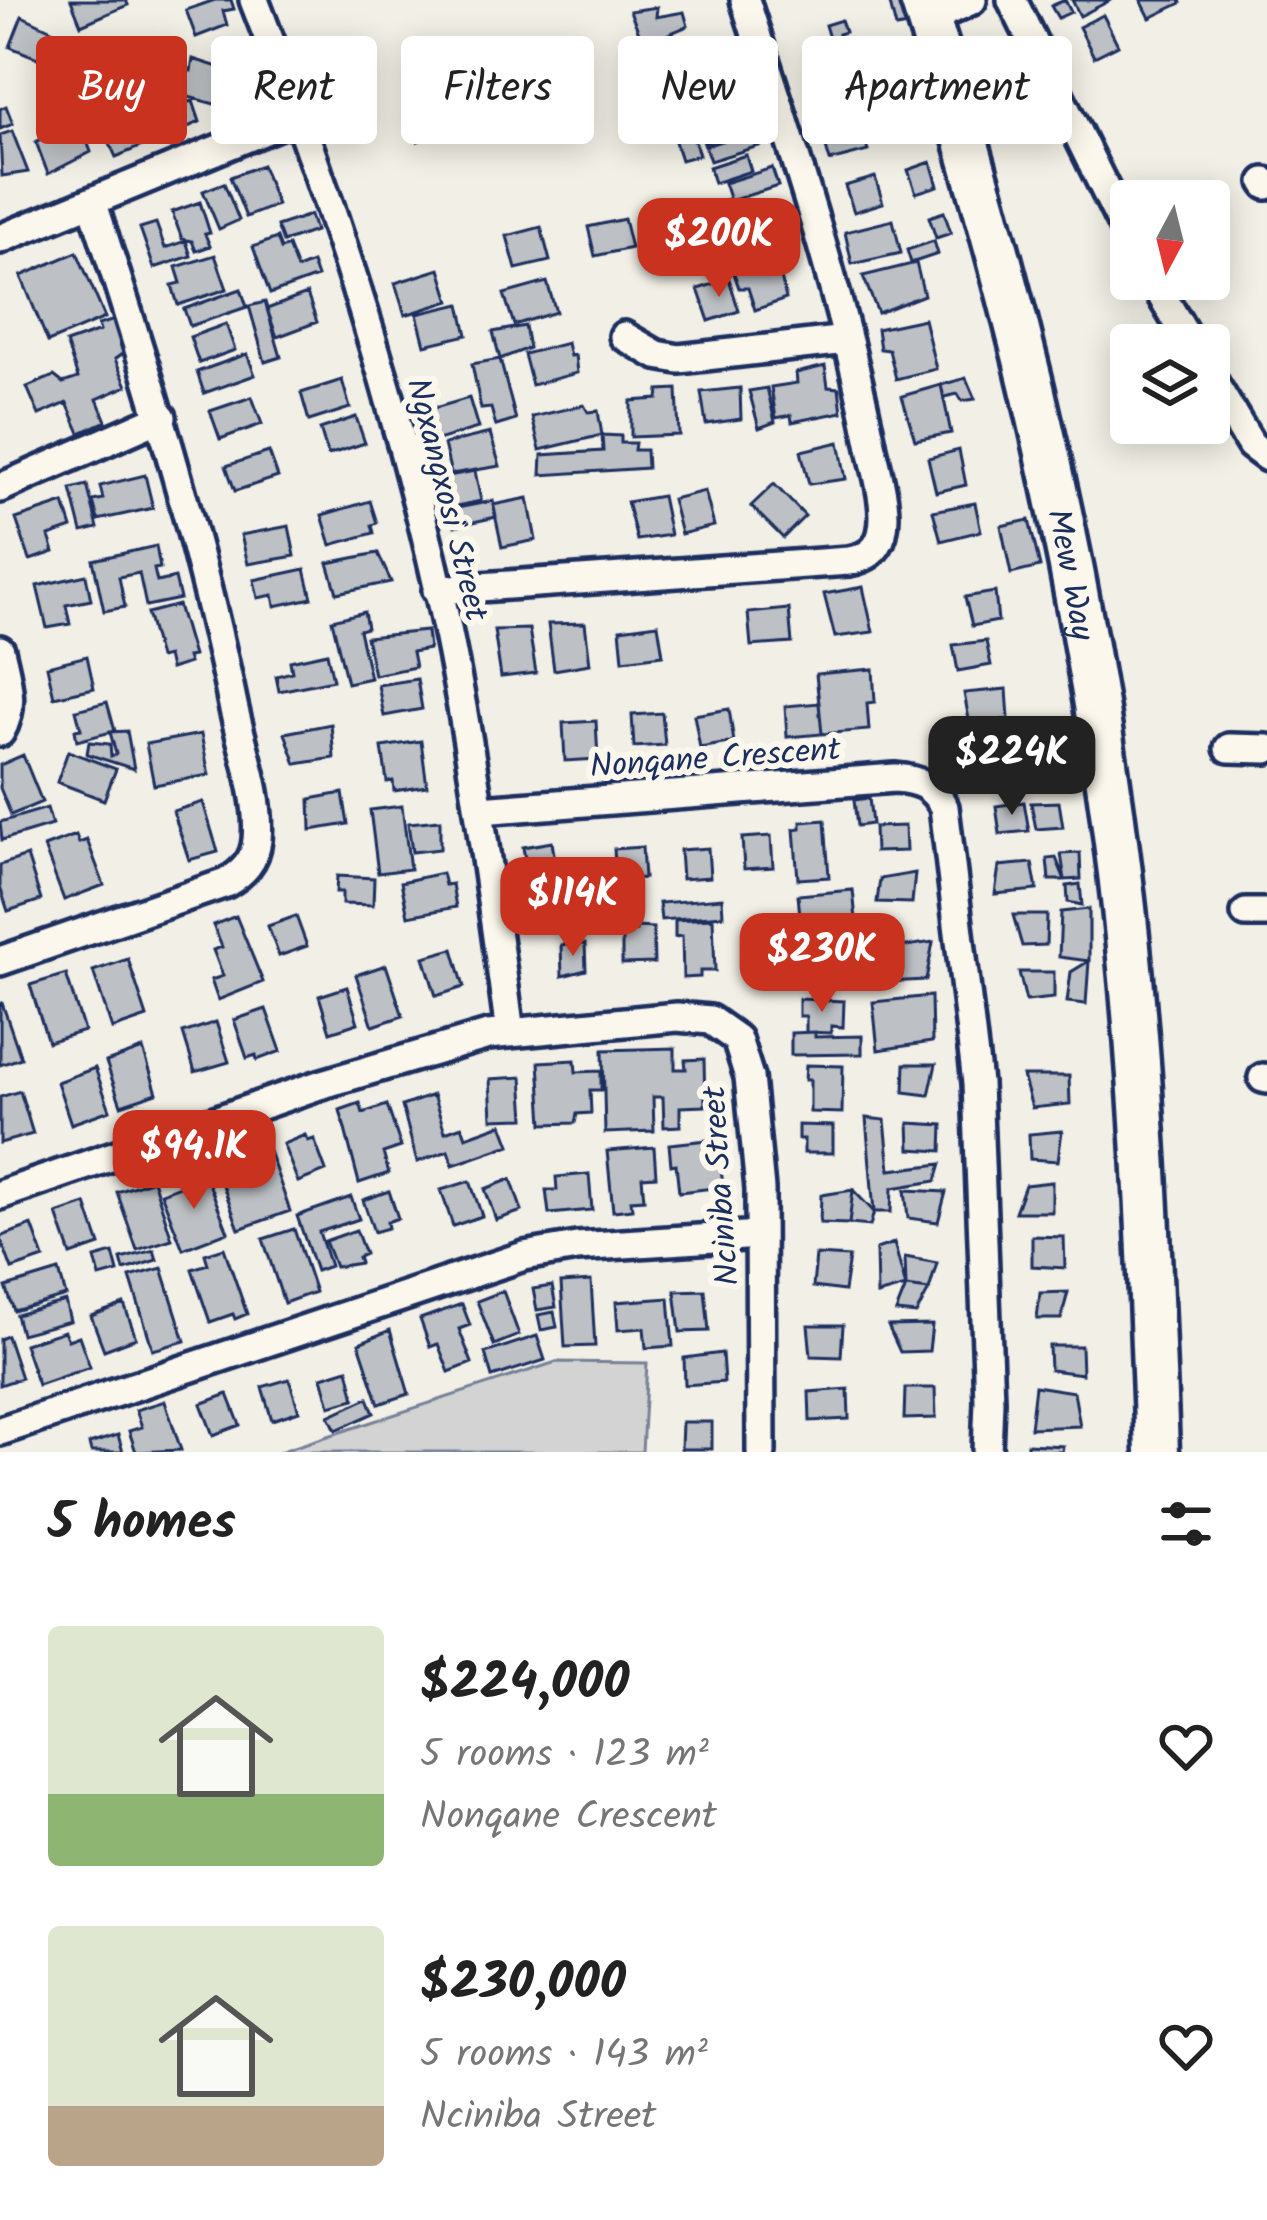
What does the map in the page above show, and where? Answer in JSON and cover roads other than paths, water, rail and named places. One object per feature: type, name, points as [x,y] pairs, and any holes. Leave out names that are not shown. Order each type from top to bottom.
[{"type":"main road","name":"Mew Way","points":[[925,10],[965,133],[1024,348],[1096,701],[1121,877],[1132,1004],[1157,1452]]},
{"type":"street","name":"Ngxangxosi Street","points":[[254,0],[268,36]]},
{"type":"street","points":[[437,590],[848,561],[871,553],[883,531],[883,512],[818,228],[745,0]]},
{"type":"street","points":[[925,10],[973,0]]},
{"type":"street","points":[[1012,0],[1110,199]]},
{"type":"street","points":[[0,239],[231,144]]},
{"type":"street","name":"Ngxangxosi Street","points":[[308,144],[368,326],[437,590],[480,810],[510,1032]]},
{"type":"street","points":[[0,961],[226,883],[248,865],[255,849],[253,796],[217,625],[162,417],[92,201]]},
{"type":"street","points":[[624,337],[657,355],[680,359],[846,340]]},
{"type":"street","points":[[1230,410],[1251,445],[1267,458]]},
{"type":"street","points":[[0,488],[162,417]]},
{"type":"street","points":[[0,650],[10,694],[8,716],[0,732]]},
{"type":"street","points":[[1229,748],[1267,749]]},
{"type":"street","name":"Nonqane Crescent","points":[[480,810],[895,778],[916,781],[937,794],[944,807],[977,1083],[987,1452]]},
{"type":"street","name":"Nciniba Street","points":[[0,1195],[319,1085],[510,1032],[677,1017],[710,1020],[730,1031],[742,1048],[749,1077],[760,1189],[761,1452]]},
{"type":"street","points":[[0,1431],[524,1256],[577,1247],[760,1235]]}]
